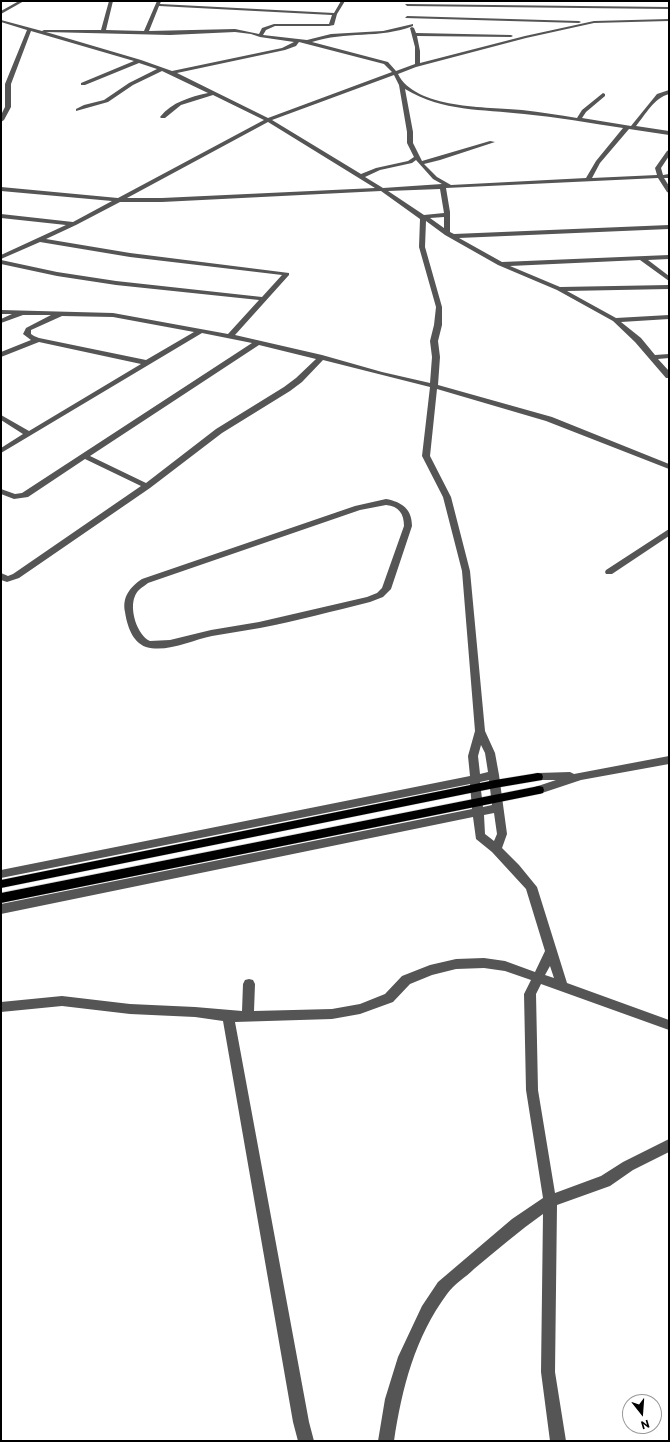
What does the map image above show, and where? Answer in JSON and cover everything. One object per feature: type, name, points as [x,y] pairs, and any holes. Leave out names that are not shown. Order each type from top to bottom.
[{"type":"main road","points":[[1,884],[476,783],[538,776]]},
{"type":"main road","points":[[497,803],[539,790]]},
{"type":"main road","points":[[1,898],[477,807]]},
{"type":"street","points":[[1,13],[22,1]]},
{"type":"street","points":[[103,32],[111,1]]},
{"type":"street","points":[[203,7],[206,1]]},
{"type":"street","points":[[260,36],[264,29],[274,26],[332,24],[335,14],[343,1]]},
{"type":"street","points":[[552,1],[566,28]]},
{"type":"street","points":[[604,1],[608,7]]},
{"type":"street","points":[[146,33],[158,3],[203,7],[335,14]]},
{"type":"street","points":[[417,65],[418,53],[414,34],[408,17],[408,3],[559,14],[594,22]]},
{"type":"street","points":[[408,17],[559,14],[608,7],[669,8]]},
{"type":"street","points":[[1,258],[74,224],[268,120],[417,65],[525,37],[594,22],[669,20]]},
{"type":"street","points":[[1,21],[162,69],[215,93],[268,120],[381,189],[449,235],[500,264],[559,290],[615,320],[638,340],[669,376]]},
{"type":"street","points":[[307,42],[327,36],[386,32],[402,29],[411,24]]},
{"type":"street","points":[[30,30],[146,33],[229,31],[254,32],[260,36],[298,40],[386,63],[392,66],[402,85],[410,132],[410,143],[420,163],[435,178],[446,186]]},
{"type":"street","points":[[1,120],[8,107],[10,81],[30,30]]},
{"type":"street","points":[[414,34],[525,37]]},
{"type":"street","points":[[172,73],[283,49],[294,45],[298,40]]},
{"type":"street","points":[[83,84],[139,61]]},
{"type":"street","points":[[78,110],[86,106],[106,101],[131,84],[162,69]]},
{"type":"street","points":[[1,85],[10,81]]},
{"type":"street","points":[[402,85],[428,99],[438,102],[472,108],[524,112],[669,134]]},
{"type":"street","points":[[588,179],[598,162],[655,98],[669,92]]},
{"type":"street","points":[[162,117],[168,110],[177,105],[215,93]]},
{"type":"street","points":[[578,120],[584,111],[603,95]]},
{"type":"street","points":[[420,163],[492,142]]},
{"type":"street","points":[[669,152],[658,168],[660,176],[669,191]]},
{"type":"street","points":[[360,177],[378,169],[410,162],[417,157]]},
{"type":"street","points":[[1,189],[117,200],[162,200],[669,176]]},
{"type":"street","points":[[446,186],[449,235]]},
{"type":"street","points":[[422,218],[447,215]]},
{"type":"street","points":[[1,216],[74,224]]},
{"type":"street","points":[[1,220],[10,217]]},
{"type":"street","points":[[422,218],[422,247],[438,301],[438,325],[434,341],[436,357],[434,386],[426,456],[431,468],[448,497],[466,571],[480,731],[490,753],[502,834],[496,849]]},
{"type":"street","points":[[449,235],[669,227]]},
{"type":"street","points":[[41,240],[130,255],[287,274],[230,336]]},
{"type":"street","points":[[500,264],[669,257]]},
{"type":"street","points":[[641,258],[669,279]]},
{"type":"street","points":[[1,262],[57,274],[116,283],[264,299]]},
{"type":"street","points":[[559,290],[669,287]]},
{"type":"street","points":[[1,312],[113,315],[258,342],[322,357],[381,374],[434,386],[549,419],[590,434],[669,467]]},
{"type":"street","points":[[1,321],[26,312]]},
{"type":"street","points":[[62,313],[28,329],[26,334],[31,338],[38,340],[148,363]]},
{"type":"street","points":[[615,320],[669,317]]},
{"type":"street","points":[[1,451],[200,331]]},
{"type":"street","points":[[1,355],[38,340]]},
{"type":"street","points":[[1,491],[14,497],[25,495],[258,342]]},
{"type":"street","points":[[653,357],[669,356]]},
{"type":"street","points":[[1,576],[7,579],[16,576],[147,486],[219,431],[287,389],[299,380],[322,357]]},
{"type":"street","points":[[414,381],[435,371]]},
{"type":"street","points":[[1,418],[28,434]]},
{"type":"street","points":[[85,456],[147,486]]},
{"type":"street","points":[[386,502],[400,506],[404,510],[407,516],[408,526],[386,589],[380,595],[370,599],[265,624],[230,629],[192,638],[156,645],[149,644],[139,638],[129,607],[131,593],[145,581],[358,508],[386,502]]},
{"type":"street","points":[[609,572],[669,532]]},
{"type":"street","points":[[480,731],[473,756],[480,836],[496,849],[531,887],[562,986]]},
{"type":"street","points":[[539,790],[580,776],[669,760]]},
{"type":"street","points":[[538,776],[580,776]]},
{"type":"street","points":[[1,874],[476,783]]},
{"type":"street","points":[[1,910],[497,803]]},
{"type":"street","points":[[552,951],[530,994],[532,1090],[550,1201],[548,1372],[558,1441]]},
{"type":"street","points":[[1,1007],[62,1001],[130,1009],[195,1012],[248,1017],[332,1014],[360,1009],[389,998],[406,980],[430,970],[456,964],[484,963],[505,966],[669,1025]]},
{"type":"street","points":[[248,1017],[249,984]]},
{"type":"street","points":[[228,1016],[306,1441]]},
{"type":"street","points":[[386,1441],[393,1399],[406,1358],[427,1311],[443,1287],[517,1224],[550,1201],[605,1181],[628,1166],[669,1145]]}]
